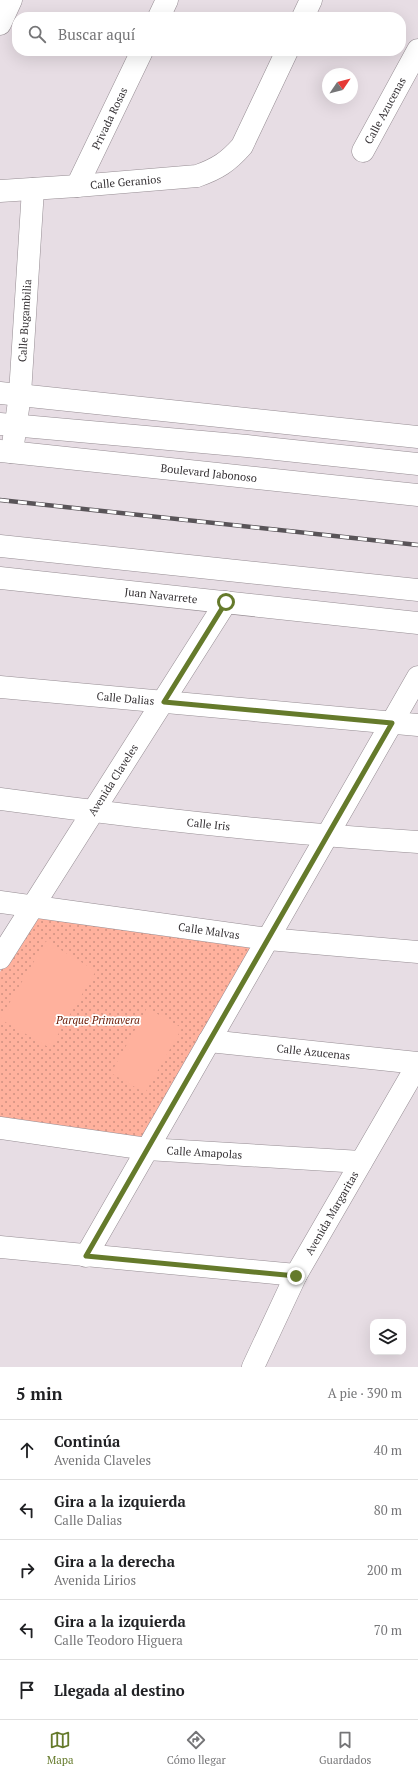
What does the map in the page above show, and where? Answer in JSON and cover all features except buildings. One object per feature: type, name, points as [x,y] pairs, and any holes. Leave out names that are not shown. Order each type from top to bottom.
[{"type":"street","points":[[0,24],[11,0]]},
{"type":"street","points":[[161,12],[167,0]]},
{"type":"street","points":[[305,12],[311,0]]},
{"type":"street","name":"Calle Azucenas","points":[[363,151],[418,50]]},
{"type":"street","name":"Privada Rosas","points":[[77,186],[140,56]]},
{"type":"street","name":"Calle Geranios","points":[[0,191],[197,176],[214,170],[231,159],[242,146],[285,56]]},
{"type":"street","name":"Calle Bugambilia","points":[[6,452],[10,393],[33,189]]},
{"type":"street","points":[[8,425],[247,446],[409,464],[411,436],[10,393]]},
{"type":"street","points":[[104,433],[108,404]]},
{"type":"street","name":"Boulevard Jabonoso","points":[[6,452],[418,495]]},
{"type":"street","points":[[0,546],[418,590]]},
{"type":"street","name":"Juan Navarrete","points":[[0,578],[418,623]]},
{"type":"street","name":"Avenida Claveles","points":[[0,958],[164,702],[226,602]]},
{"type":"street","points":[[86,1256],[418,677]]},
{"type":"street","name":"Calle Dalias","points":[[0,687],[418,725]]},
{"type":"street","name":"Calle Iris","points":[[0,799],[93,812],[327,836],[418,842]]},
{"type":"street","name":"Calle Malvas","points":[[0,902],[268,938],[418,952]]},
{"type":"street","name":"Calle Azucenas","points":[[209,1041],[418,1063]]},
{"type":"street","name":"Avenida Margaritas","points":[[253,1367],[296,1276],[418,1063]]},
{"type":"street","name":"Calle Amapolas","points":[[0,1128],[147,1149],[361,1162]]},
{"type":"street","points":[[0,1247],[296,1276]]},
{"type":"green space","name":"Parque Primavera","points":[[36,911],[257,943],[143,1141],[0,1122],[0,972]]},
{"type":"green space","points":[[46,941],[96,971],[50,1048],[0,1019]]},
{"type":"green space","points":[[147,1008],[182,1028],[145,1093],[111,1073]]},
{"type":"railway","points":[[0,500],[418,545]]},
{"type":"route","points":[[226,602],[164,702],[392,723],[86,1256],[296,1276]]}]
